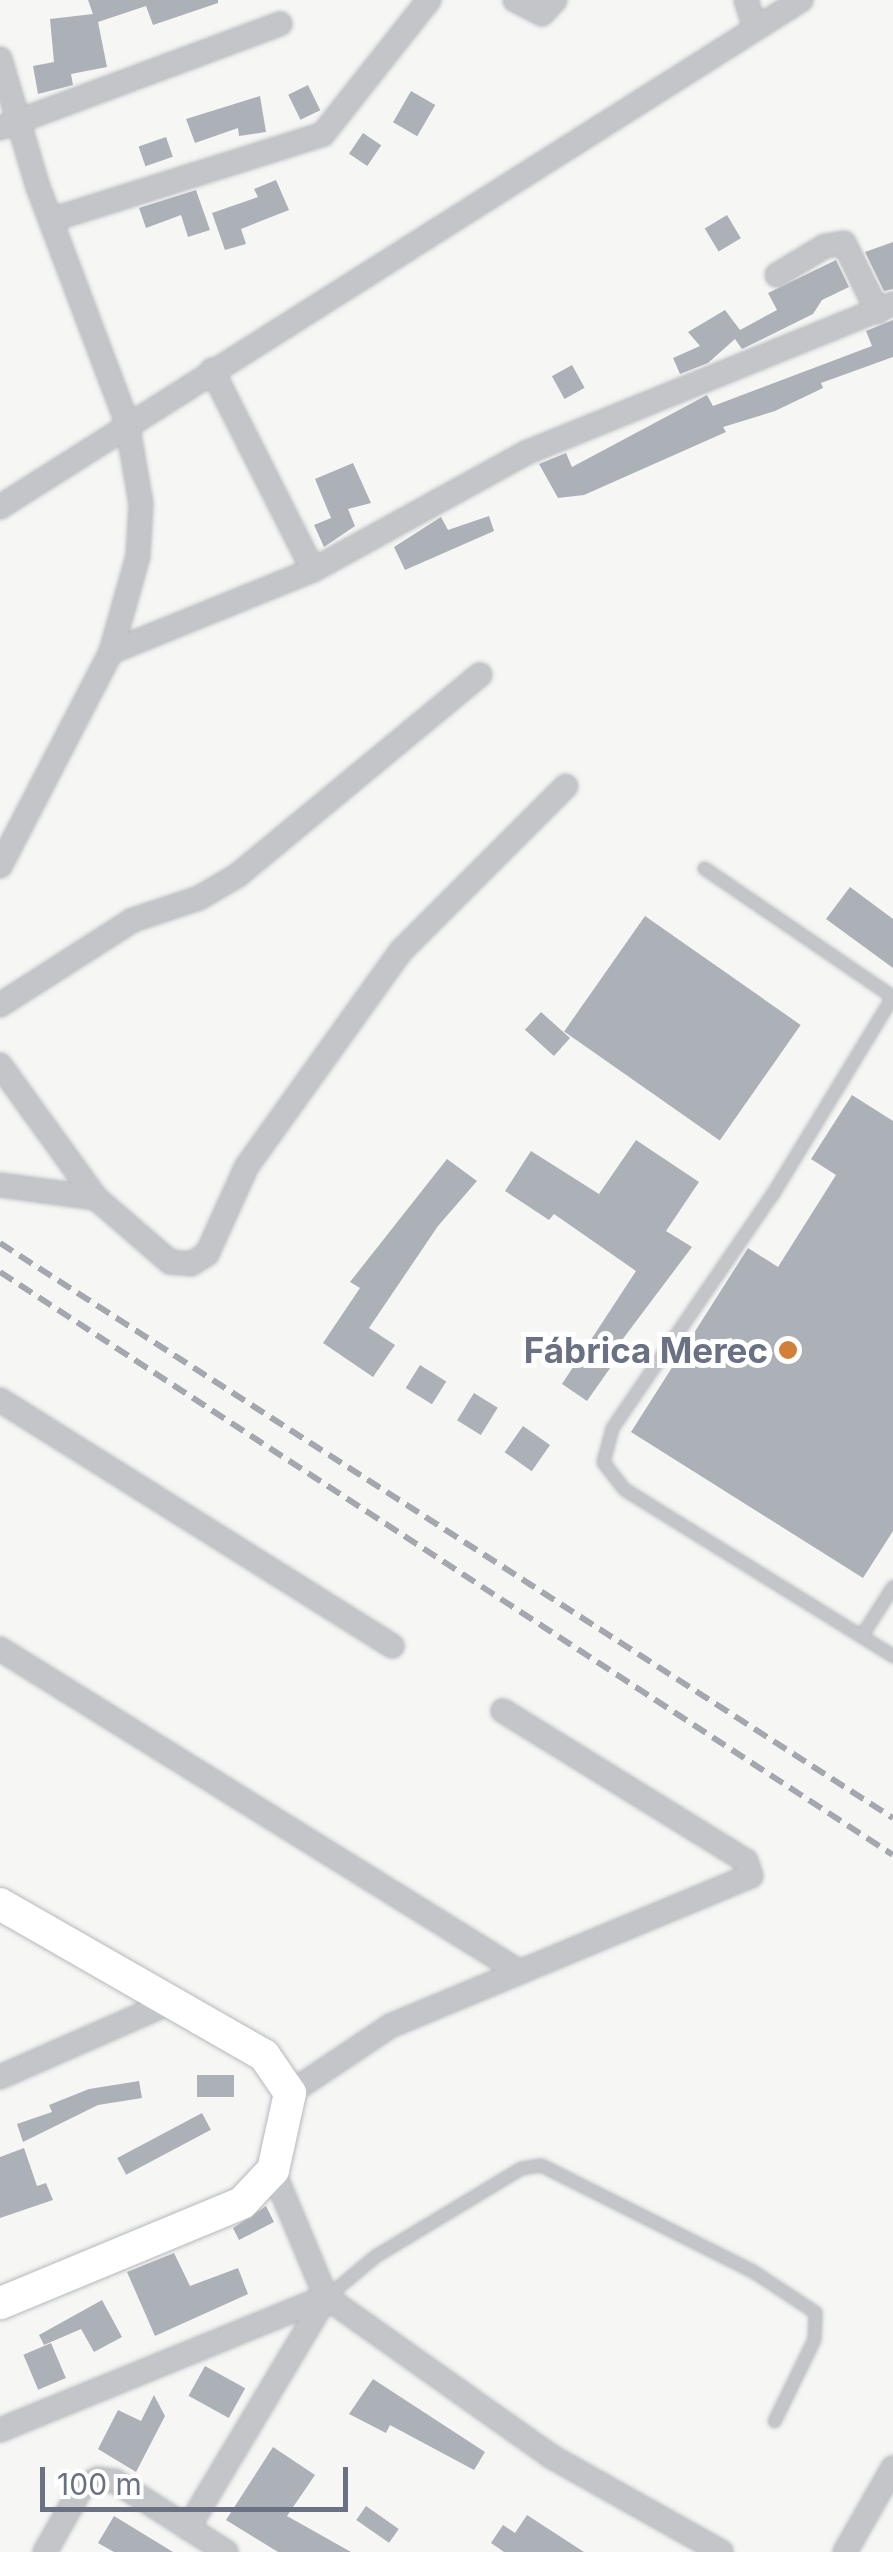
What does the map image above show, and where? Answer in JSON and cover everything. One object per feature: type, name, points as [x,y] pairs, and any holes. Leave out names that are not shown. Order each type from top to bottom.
[{"type":"street","points":[[51,220],[323,134],[430,0]]},
{"type":"street","points":[[514,0],[542,14],[555,0]]},
{"type":"street","points":[[746,0],[755,26]]},
{"type":"street","points":[[0,507],[127,422],[212,370],[264,345],[755,26],[802,0]]},
{"type":"street","points":[[9,125],[280,24]]},
{"type":"street","points":[[0,59],[9,125],[51,220],[127,422],[141,504],[138,556],[111,652],[0,866]]},
{"type":"street","points":[[111,652],[312,570],[528,452],[885,308],[844,242],[826,246],[777,275]]},
{"type":"street","points":[[212,370],[312,570]]},
{"type":"street","points":[[0,1005],[133,920],[200,898],[238,875],[480,674]]},
{"type":"street","points":[[0,1064],[96,1198],[170,1262],[192,1264],[208,1254],[247,1166],[401,951],[566,786]]},
{"type":"street","points":[[3,1184],[96,1198]]},
{"type":"street","points":[[0,1400],[392,1646]]},
{"type":"street","points":[[0,1649],[520,1972]]},
{"type":"street","points":[[0,2303],[242,2203],[272,2170],[290,2092],[390,2026],[751,1876],[746,1861],[503,1711]]},
{"type":"street","points":[[0,1904],[166,2004],[264,2056],[290,2092]]},
{"type":"street","points":[[0,2076],[166,2004]]},
{"type":"street","points":[[272,2170],[326,2297],[552,2457],[721,2552]]},
{"type":"street","points":[[0,2430],[326,2297]]},
{"type":"street","points":[[188,2528],[326,2297]]},
{"type":"street","points":[[845,2552],[893,2468]]},
{"type":"street","points":[[44,2552],[82,2487],[98,2478],[116,2481],[226,2552]]},
{"type":"lane","points":[[704,868],[893,997],[772,1194],[612,1428],[603,1462],[624,1489],[893,1656]]},
{"type":"lane","points":[[862,1636],[893,1586]]},
{"type":"lane","points":[[326,2297],[375,2256],[521,2168],[540,2165],[751,2270],[815,2312],[814,2339],[774,2422]]},
{"type":"building","points":[[88,0],[218,3],[153,25],[146,6],[98,22],[107,67],[71,74],[73,85],[38,94],[33,66],[54,62],[50,19],[93,14]]},
{"type":"building","points":[[308,85],[320,110],[301,120],[288,95]]},
{"type":"building","points":[[411,91],[435,105],[417,136],[393,122]]},
{"type":"building","points":[[260,96],[266,132],[239,136],[238,128],[195,143],[186,119]]},
{"type":"building","points":[[363,133],[381,145],[367,166],[349,154]]},
{"type":"building","points":[[166,137],[173,157],[145,166],[139,146]]},
{"type":"building","points":[[276,180],[289,210],[241,229],[246,244],[225,250],[212,213],[258,197],[254,189]]},
{"type":"building","points":[[196,190],[210,230],[188,237],[181,215],[146,228],[139,208]]},
{"type":"building","points":[[727,215],[741,238],[719,252],[705,228]]},
{"type":"building","points":[[893,242],[893,289],[884,291],[865,252]]},
{"type":"building","points":[[836,260],[849,287],[822,300],[813,314],[742,349],[735,339],[708,363],[680,374],[673,358],[700,346],[688,332],[725,310],[740,330],[777,310],[768,293]]},
{"type":"building","points":[[893,320],[893,357],[821,383],[823,388],[775,411],[723,427],[726,432],[584,495],[558,498],[539,464],[566,453],[572,467],[707,395],[713,406],[872,346],[866,331]]},
{"type":"building","points":[[572,365],[585,388],[564,399],[552,376]]},
{"type":"building","points":[[353,463],[371,503],[348,509],[355,526],[324,547],[314,525],[331,518],[315,479]]},
{"type":"building","points":[[489,516],[494,531],[405,570],[394,547],[441,517],[448,530]]},
{"type":"building","points":[[850,887],[893,919],[893,968],[826,919]]},
{"type":"building","points":[[645,916],[801,1025],[720,1140],[564,1032]]},
{"type":"building","points":[[541,1012],[570,1038],[554,1056],[525,1030]]},
{"type":"building","name":"Fábrica Merec","points":[[852,1095],[893,1121],[893,1531],[863,1578],[631,1432],[748,1248],[778,1267],[836,1175],[811,1159]]},
{"type":"building","points":[[636,1140],[699,1182],[666,1231],[692,1247],[607,1360],[613,1364],[587,1401],[562,1384],[636,1271],[554,1214],[549,1220],[505,1191],[531,1151],[599,1194]]},
{"type":"building","points":[[447,1159],[477,1181],[438,1226],[369,1328],[395,1345],[373,1377],[323,1343],[360,1288],[350,1282]]},
{"type":"building","points":[[420,1365],[446,1381],[432,1404],[406,1388]]},
{"type":"building","points":[[474,1393],[498,1408],[481,1435],[457,1420]]},
{"type":"building","points":[[523,1426],[550,1445],[532,1471],[505,1452]]},
{"type":"building","points":[[197,2075],[234,2075],[234,2097],[197,2097]]},
{"type":"building","points":[[139,2081],[142,2098],[98,2105],[23,2142],[17,2124],[52,2112],[49,2105],[89,2089]]},
{"type":"building","points":[[202,2113],[211,2130],[126,2175],[117,2158]]},
{"type":"building","points":[[24,2148],[37,2186],[46,2183],[53,2200],[0,2218],[0,2157]]},
{"type":"building","points":[[266,2206],[274,2222],[239,2240],[233,2228]]},
{"type":"building","points":[[174,2253],[190,2286],[238,2268],[248,2294],[155,2336],[127,2272]]},
{"type":"building","points":[[102,2300],[122,2337],[94,2352],[81,2329],[44,2345],[39,2335]]},
{"type":"building","points":[[51,2343],[66,2378],[38,2390],[23,2355]]},
{"type":"building","points":[[205,2366],[245,2388],[229,2418],[189,2396]]},
{"type":"building","points":[[373,2379],[485,2452],[474,2470],[390,2425],[386,2433],[349,2414]]},
{"type":"building","points":[[154,2395],[165,2416],[136,2472],[98,2449],[118,2410],[141,2421]]},
{"type":"building","points":[[273,2447],[315,2475],[287,2516],[351,2552],[278,2552],[226,2520]]},
{"type":"building","points":[[366,2506],[399,2529],[389,2543],[356,2520]]},
{"type":"building","points":[[527,2515],[584,2552],[504,2552],[491,2543],[503,2525],[515,2533]]},
{"type":"building","points":[[114,2516],[173,2552],[114,2552],[98,2543]]},
{"type":"railway","points":[[0,1243],[893,1818]]},
{"type":"railway","points":[[0,1272],[893,1855]]},
{"type":"place","name":"Fábrica Merec","points":[[788,1350]]}]
